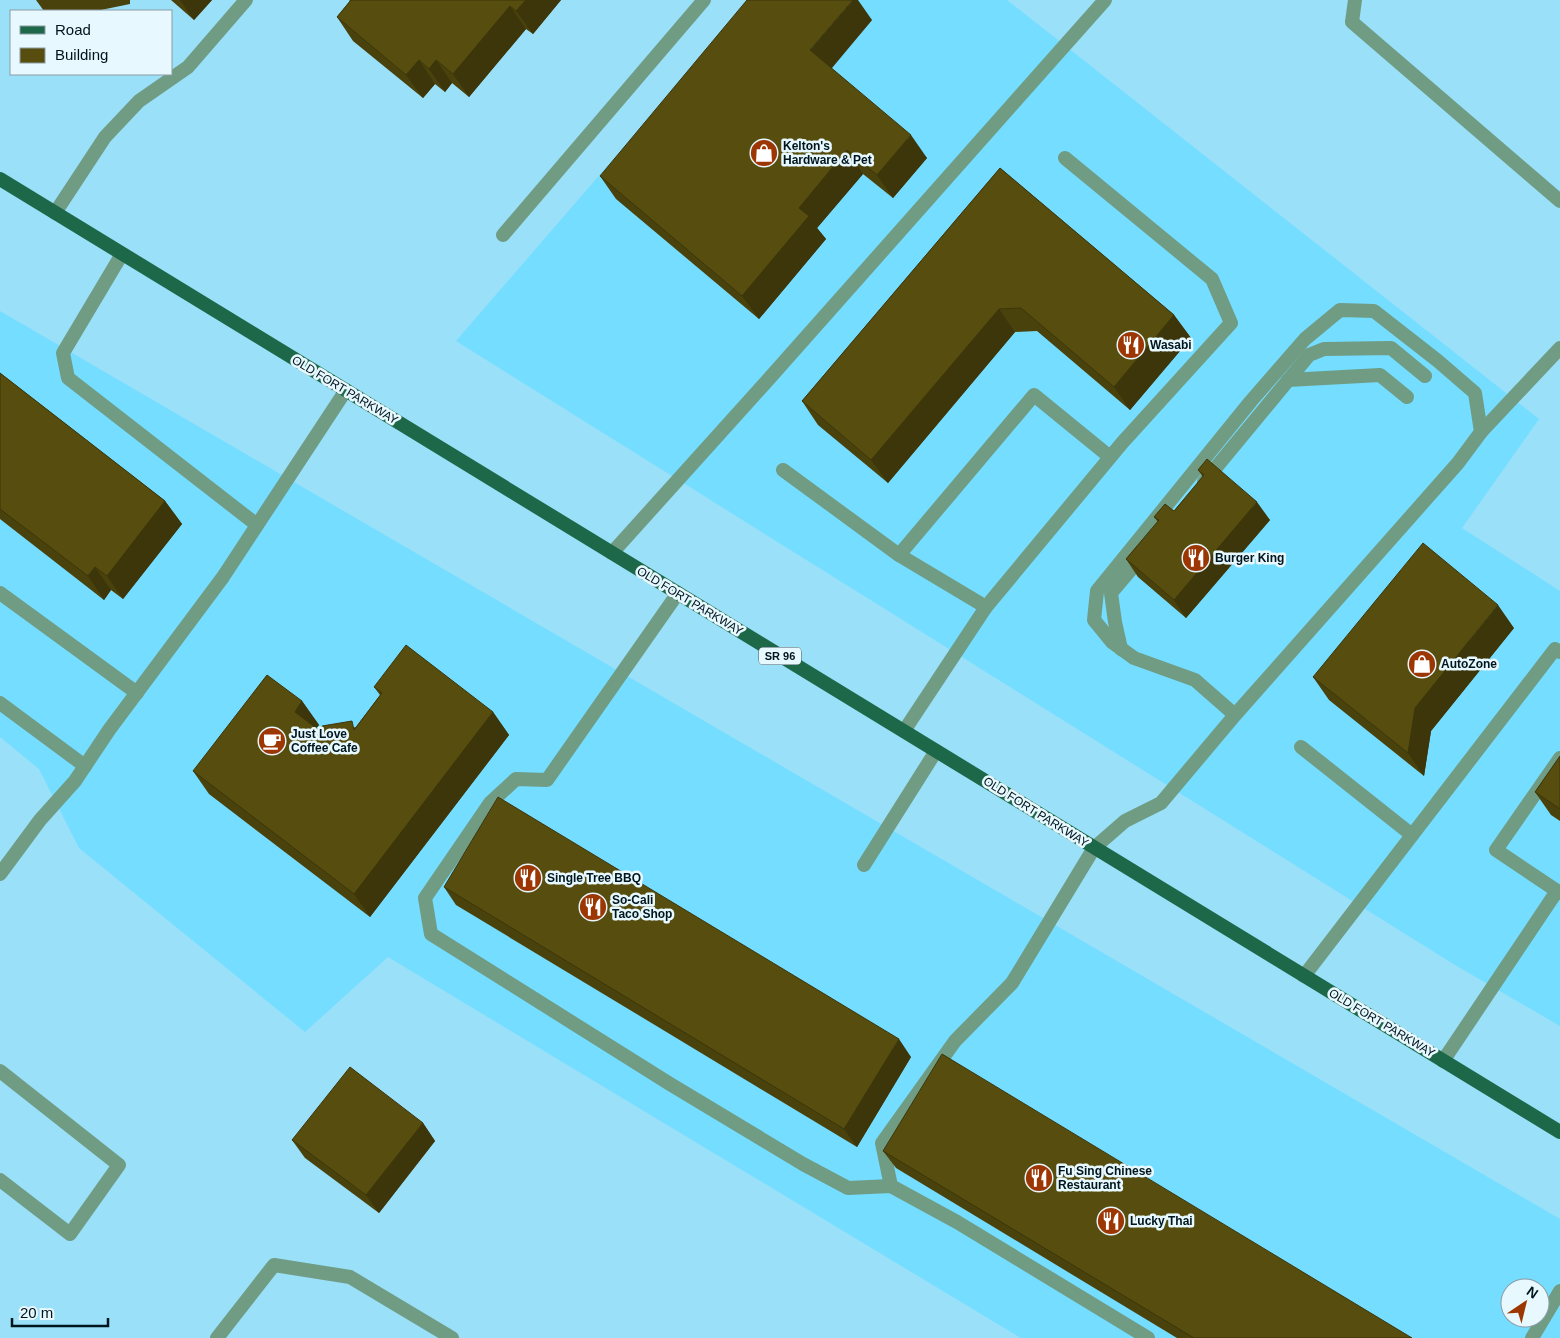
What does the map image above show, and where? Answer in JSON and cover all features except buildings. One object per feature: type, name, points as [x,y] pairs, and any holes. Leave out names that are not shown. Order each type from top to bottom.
[{"type":"main road","name":"OLD FORT PARKWAY","points":[[0,180],[1560,1132]]},
{"type":"lane","points":[[55,213],[106,137],[140,101],[188,68],[246,0]]},
{"type":"lane","points":[[503,235],[704,0]]},
{"type":"lane","points":[[612,553],[774,374],[1105,0]]},
{"type":"lane","points":[[1355,0],[1352,22],[1560,201]]},
{"type":"lane","points":[[904,732],[986,607],[1110,457],[1231,323],[1212,279],[1065,158]]},
{"type":"lane","points":[[122,254],[63,353],[68,378],[257,525]]},
{"type":"lane","points":[[1235,715],[1195,680],[1134,658],[1112,642],[1094,620],[1097,591],[1251,401],[1305,339],[1340,310],[1374,312],[1453,374],[1475,394],[1481,432]]},
{"type":"lane","points":[[1193,494],[1308,355],[1324,349],[1391,348],[1425,376]]},
{"type":"lane","points":[[891,1186],[882,1142],[955,1041],[1012,983],[1094,848],[1125,821],[1161,803],[1235,715],[1458,463],[1481,432],[1560,348]]},
{"type":"lane","points":[[1288,380],[1380,375],[1407,397]]},
{"type":"lane","points":[[0,874],[40,820],[75,781],[109,730],[223,577],[346,390]]},
{"type":"lane","points":[[899,555],[1034,395],[1110,457]]},
{"type":"lane","points":[[783,470],[899,555],[986,607]]},
{"type":"lane","points":[[1121,648],[1111,593],[1168,525]]},
{"type":"lane","points":[[0,593],[137,693]]},
{"type":"lane","points":[[678,594],[547,780],[516,779],[490,804],[425,898],[432,934],[670,1084],[803,1164],[848,1188],[891,1186],[957,1222],[1148,1338]]},
{"type":"lane","points":[[1304,976],[1555,649],[1560,652]]},
{"type":"lane","points":[[0,703],[85,766]]},
{"type":"lane","points":[[1301,747],[1412,835]]},
{"type":"lane","points":[[864,865],[936,751]]},
{"type":"lane","points":[[1443,1061],[1558,892],[1496,850],[1560,758]]},
{"type":"lane","points":[[0,1071],[119,1165],[70,1234],[0,1180]]},
{"type":"lane","points":[[217,1338],[274,1265],[350,1277],[452,1338]]},
{"type":"lane","points":[[1532,1338],[1560,1291]]},
{"type":"shaded area","points":[[751,0],[1007,0],[1539,419],[1462,528],[1560,591],[1560,1026],[1455,965],[456,341]]},
{"type":"shaded area","points":[[0,311],[1560,1219],[1560,1338],[1021,1338],[388,957],[305,1032],[79,848],[39,769],[0,737]]},
{"type":"place","name":"Kelton's Hardware & Pet","points":[[764,153]]},
{"type":"place","name":"Wasabi","points":[[1131,345]]},
{"type":"place","name":"Burger King","points":[[1196,558]]},
{"type":"place","name":"AutoZone","points":[[1422,664]]},
{"type":"place","name":"Just Love Coffee Cafe","points":[[272,741]]},
{"type":"place","name":"Single Tree BBQ","points":[[528,878]]},
{"type":"place","name":"So-Cali Taco Shop","points":[[593,907]]},
{"type":"place","name":"Fu Sing Chinese Restaurant","points":[[1039,1178]]},
{"type":"place","name":"Lucky Thai","points":[[1111,1221]]}]
